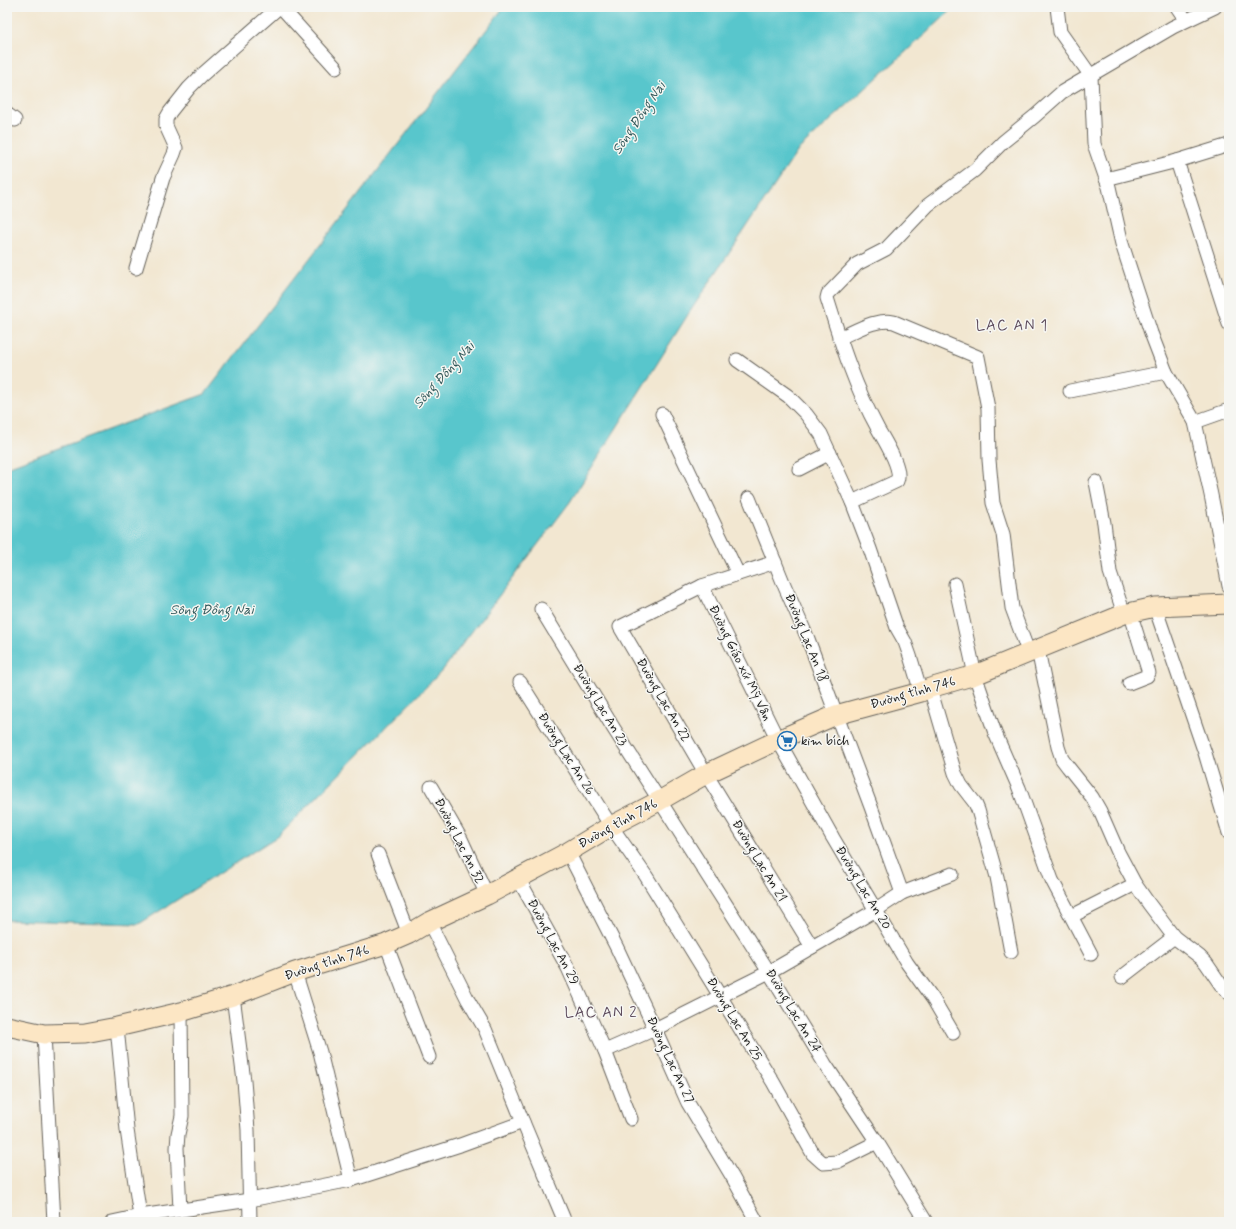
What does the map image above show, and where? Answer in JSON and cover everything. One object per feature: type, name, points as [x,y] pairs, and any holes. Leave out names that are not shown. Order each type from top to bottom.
[{"type":"main road","name":"Đường tỉnh 746","points":[[7,1026],[44,1034],[85,1033],[117,1027],[181,1012],[233,996],[295,972],[386,944],[487,895],[568,852],[611,826],[660,801],[706,774],[836,714],[926,690],[975,675],[1127,613],[1155,606],[1229,604]]},
{"type":"street","points":[[136,268],[163,178],[176,148],[166,126],[166,119],[189,88],[203,74],[280,7],[336,68]]},
{"type":"street","points":[[1057,7],[1060,32],[1091,76],[1094,144],[1106,179],[1122,244],[1151,333],[1166,372],[1195,422],[1229,586]]},
{"type":"street","points":[[1177,7],[1186,20]]},
{"type":"street","points":[[852,502],[897,481],[899,477],[892,455],[859,391],[839,338],[826,296],[857,264],[886,249],[928,205],[974,170],[1003,142],[1062,92],[1186,20],[1215,7]]},
{"type":"street","points":[[1106,179],[1177,161],[1229,145]]},
{"type":"street","points":[[1177,161],[1229,324]]},
{"type":"street","points":[[839,338],[875,323],[887,321],[894,322],[978,357],[988,408],[992,503],[1003,534],[1012,608],[1033,652],[1062,759],[1092,797],[1135,884],[1174,937],[1206,962],[1221,985],[1229,993]]},
{"type":"street","points":[[737,360],[788,396],[806,414],[821,434],[830,453],[852,502],[870,549],[897,628],[905,642],[926,690],[955,773],[961,785],[975,803],[997,877],[1011,952]]},
{"type":"street","points":[[1070,391],[1166,372]]},
{"type":"street","points":[[1195,422],[1229,410]]},
{"type":"street","points":[[662,414],[738,574]]},
{"type":"street","points":[[799,469],[830,453]]},
{"type":"street","points":[[1096,482],[1104,523],[1110,572],[1149,673],[1147,676],[1129,683]]},
{"type":"street","name":"Đường Lạc An 18","points":[[749,498],[784,587],[808,639],[902,893]]},
{"type":"street","points":[[702,586],[775,562]]},
{"type":"street","points":[[955,584],[975,675],[994,733],[1018,788],[1052,880],[1091,954]]},
{"type":"street","name":"Đường Lạc An 22","points":[[702,586],[620,627],[706,774]]},
{"type":"street","name":"Đường Giáo xứ Mỹ Vân","points":[[702,586],[778,740]]},
{"type":"street","points":[[1155,606],[1205,753],[1229,832]]},
{"type":"street","name":"Đường Lạc An 23","points":[[541,609],[614,730],[660,801]]},
{"type":"street","name":"Đường Lạc An 26","points":[[520,682],[611,826]]},
{"type":"street","name":"Đường Lạc An 20","points":[[778,740],[833,838],[907,963],[934,999],[953,1033]]},
{"type":"street","name":"Đường Lạc An 21","points":[[706,774],[812,947]]},
{"type":"street","name":"Đường Lạc An 32","points":[[431,787],[461,839],[487,895]]},
{"type":"street","name":"Đường Lạc An 24","points":[[660,801],[769,972],[825,1064],[877,1142],[926,1222]]},
{"type":"street","name":"Đường Lạc An 25","points":[[611,826],[646,876],[773,1082],[813,1154],[823,1163],[837,1162],[877,1142]]},
{"type":"street","name":"Đường Lạc An 27","points":[[568,852],[617,948],[688,1102],[734,1178],[757,1222]]},
{"type":"street","points":[[378,854],[409,934]]},
{"type":"street","points":[[605,1051],[655,1029],[769,972],[876,910],[902,893],[952,874]]},
{"type":"street","name":"Đường Lạc An 29","points":[[518,878],[568,968],[605,1051],[631,1119]]},
{"type":"street","points":[[1072,916],[1135,884]]},
{"type":"street","points":[[429,922],[468,1000],[485,1029],[566,1222]]},
{"type":"street","points":[[1122,977],[1174,937]]},
{"type":"street","points":[[386,944],[429,1057]]},
{"type":"street","points":[[295,972],[320,1052],[351,1180]]},
{"type":"street","points":[[233,996],[248,1130],[250,1222]]},
{"type":"street","points":[[180,1210],[177,1148],[182,1116],[181,1012]]},
{"type":"street","points":[[117,1027],[127,1130],[140,1216]]},
{"type":"street","points":[[44,1034],[54,1222]]},
{"type":"street","points":[[112,1222],[140,1216],[250,1200],[351,1180],[523,1122]]},
{"type":"water","name":"Sông Đồng Nai","points":[[504,7],[955,7],[799,149],[689,313],[570,502],[442,671],[278,836],[139,924],[7,920],[7,467],[205,394]]},
{"type":"place","name":"kim bích","points":[[787,741]]},
{"type":"district","name":"LẠC AN 1","points":[[1012,326]]},
{"type":"district","name":"LẠC AN 2","points":[[601,1013]]}]
